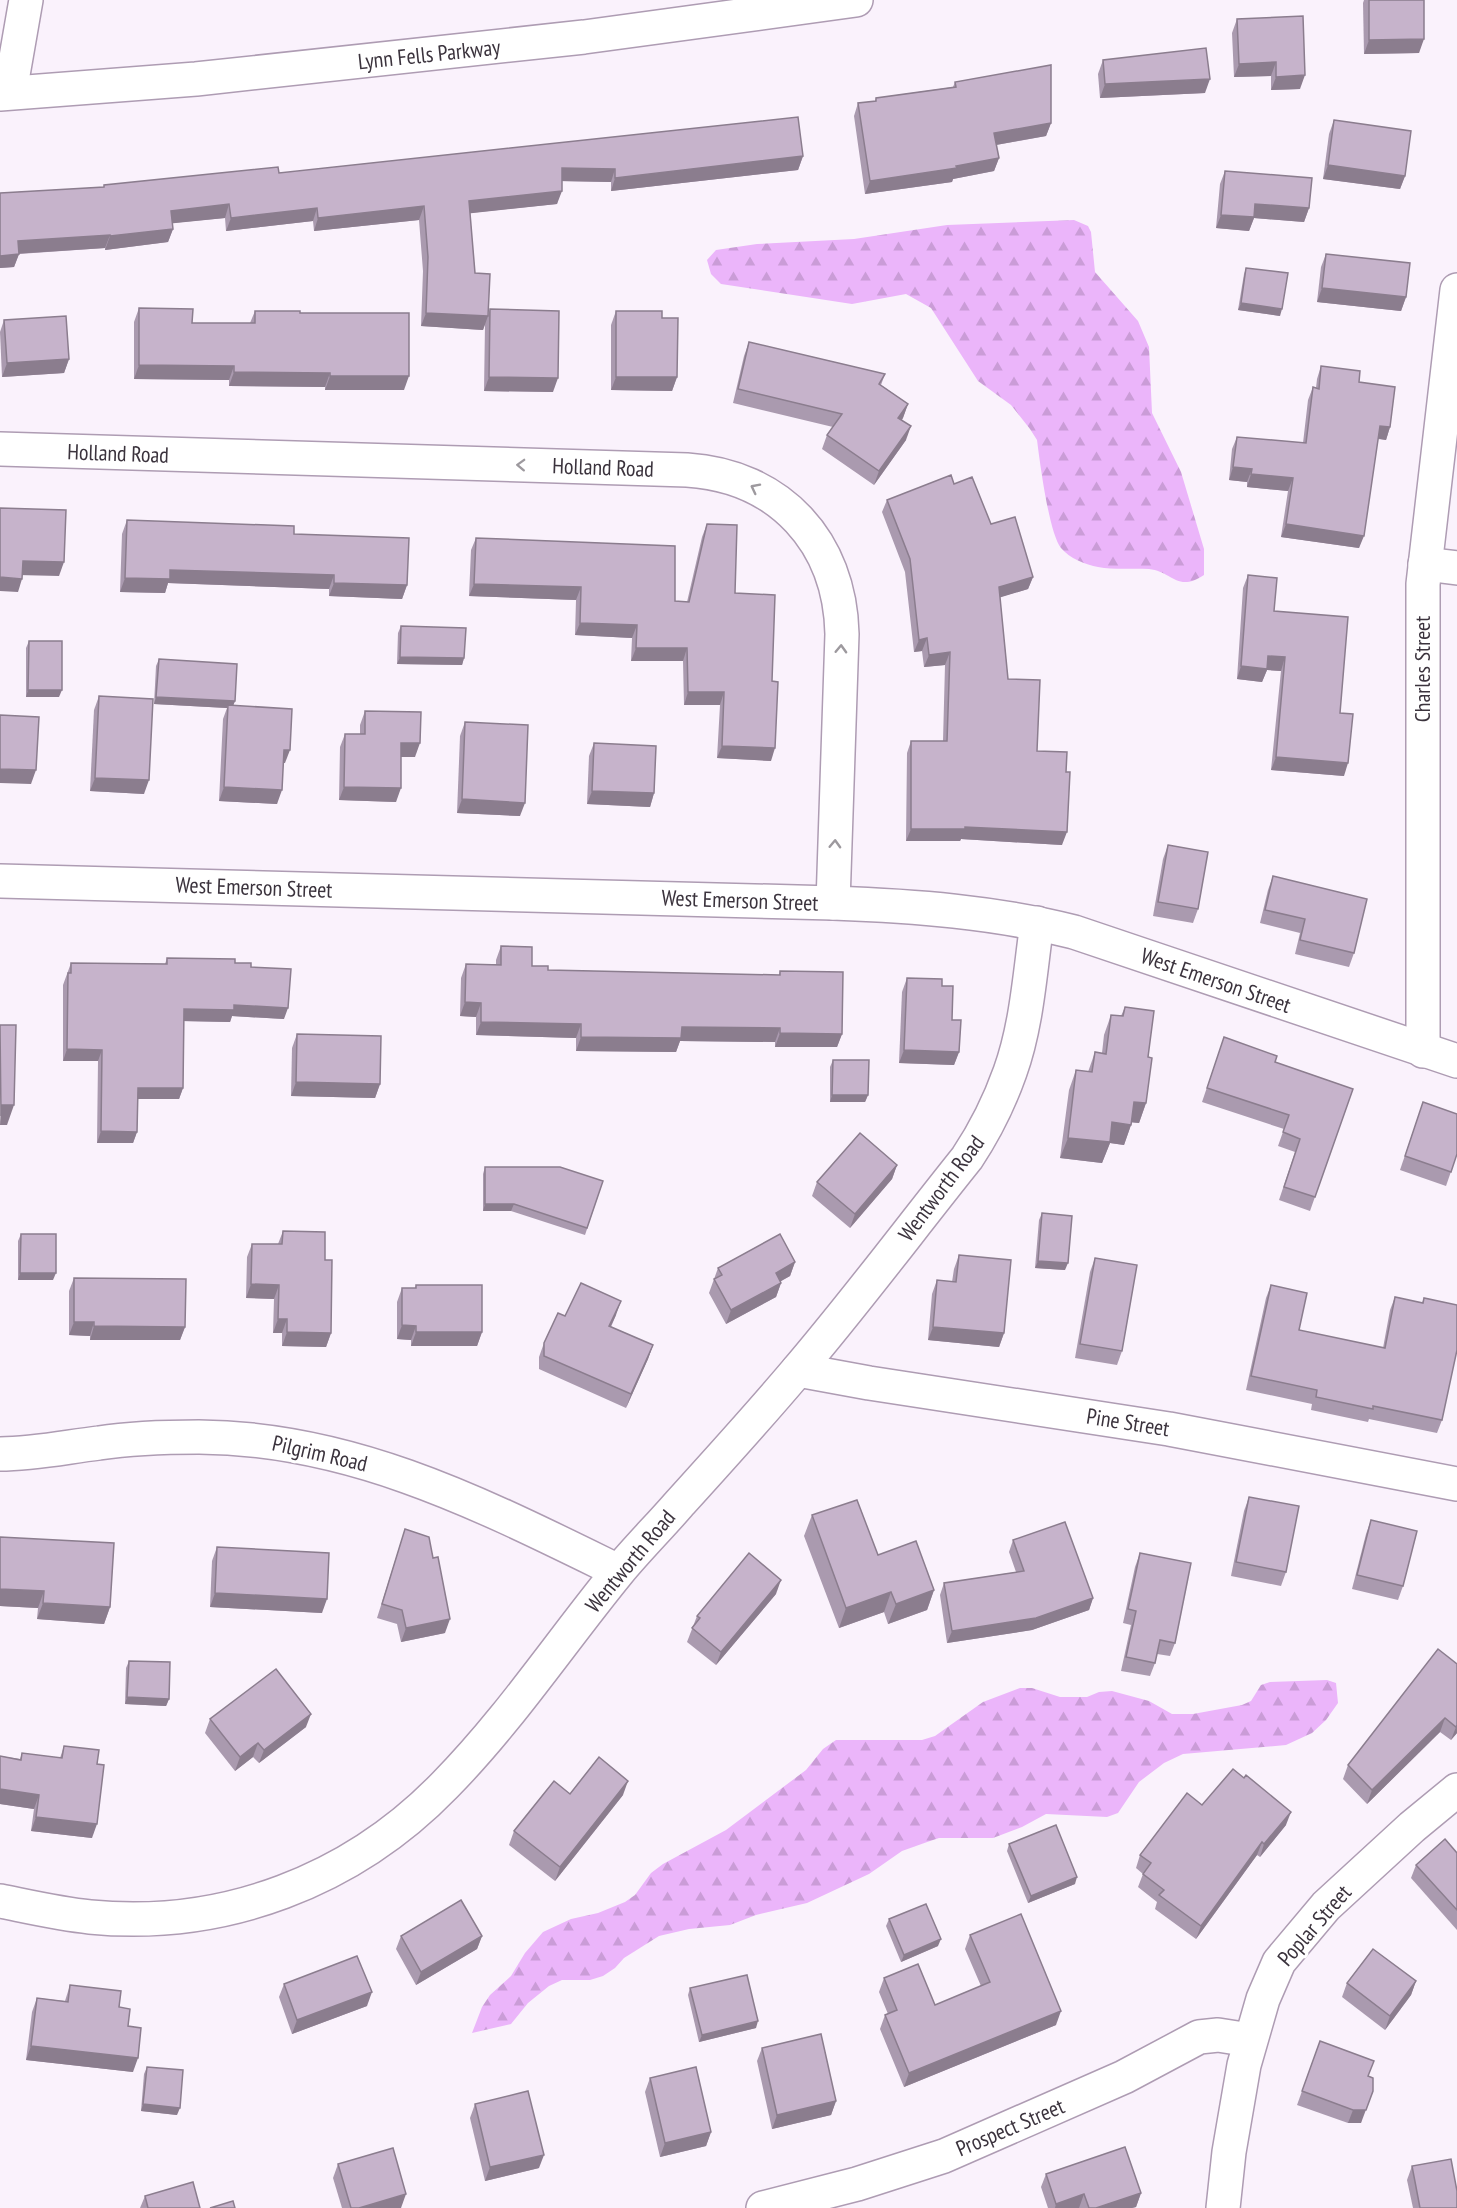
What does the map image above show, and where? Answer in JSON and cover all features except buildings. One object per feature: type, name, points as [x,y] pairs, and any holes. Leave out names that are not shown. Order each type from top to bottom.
[{"type":"street","points":[[5,93],[26,0]]},
{"type":"street","name":"Lynn Fells Parkway","points":[[5,93],[196,79],[572,38],[856,0]]},
{"type":"street","name":"Charles Street","points":[[1423,1051],[1423,584],[1457,290]]},
{"type":"street","name":"Holland Road","points":[[0,449],[706,471],[725,475],[761,490],[792,513],[817,543],[826,559],[838,596],[842,634],[833,903]]},
{"type":"street","points":[[1425,564],[1457,568]]},
{"type":"street","name":"West Emerson Street","points":[[0,881],[833,903],[931,908],[1037,923],[1113,945],[1457,1062]]},
{"type":"street","name":"Wentworth Road","points":[[0,1901],[91,1917],[149,1918],[179,1916],[259,1900],[333,1871],[374,1846],[398,1828],[447,1784],[531,1685],[618,1571],[798,1370],[967,1158],[999,1101],[1011,1070],[1020,1037],[1037,923]]},
{"type":"street","name":"Pine Street","points":[[798,1370],[1169,1429],[1457,1484]]},
{"type":"street","name":"Pilgrim Road","points":[[0,1454],[34,1453],[116,1440],[164,1437],[238,1438],[285,1443],[357,1459],[458,1495],[618,1571]]},
{"type":"street","name":"Poplar Street","points":[[1223,2208],[1236,2103],[1250,2040],[1275,1970],[1326,1906],[1368,1866],[1457,1790]]},
{"type":"street","name":"Prospect Street","points":[[763,2208],[857,2184],[944,2156],[1124,2078],[1199,2037],[1218,2035],[1250,2040]]},
{"type":"green space","points":[[1074,220],[1088,226],[1091,232],[1095,272],[1138,321],[1149,347],[1152,413],[1181,472],[1204,549],[1204,575],[1195,580],[1181,582],[1164,573],[1149,569],[1093,566],[1064,552],[1057,540],[1049,513],[1037,440],[1011,405],[978,381],[931,308],[906,294],[852,304],[721,284],[711,274],[707,260],[716,250],[757,244],[854,239],[947,225]]},
{"type":"green space","points":[[1327,1680],[1336,1683],[1338,1703],[1326,1720],[1312,1733],[1286,1745],[1183,1754],[1164,1763],[1139,1782],[1118,1813],[1107,1817],[1046,1814],[1022,1827],[993,1838],[939,1838],[902,1851],[869,1874],[807,1903],[756,1915],[730,1925],[689,1929],[659,1936],[624,1958],[603,1976],[590,1980],[562,1980],[549,1986],[528,2003],[511,2024],[472,2033],[482,2007],[490,1995],[511,1976],[525,1953],[543,1932],[571,1919],[598,1913],[625,1902],[635,1895],[651,1873],[663,1864],[726,1830],[806,1770],[823,1749],[836,1740],[922,1740],[935,1736],[983,1702],[1020,1688],[1032,1688],[1060,1697],[1087,1697],[1099,1692],[1112,1691],[1149,1701],[1172,1714],[1193,1714],[1242,1705],[1251,1701],[1261,1685],[1270,1682]]}]
